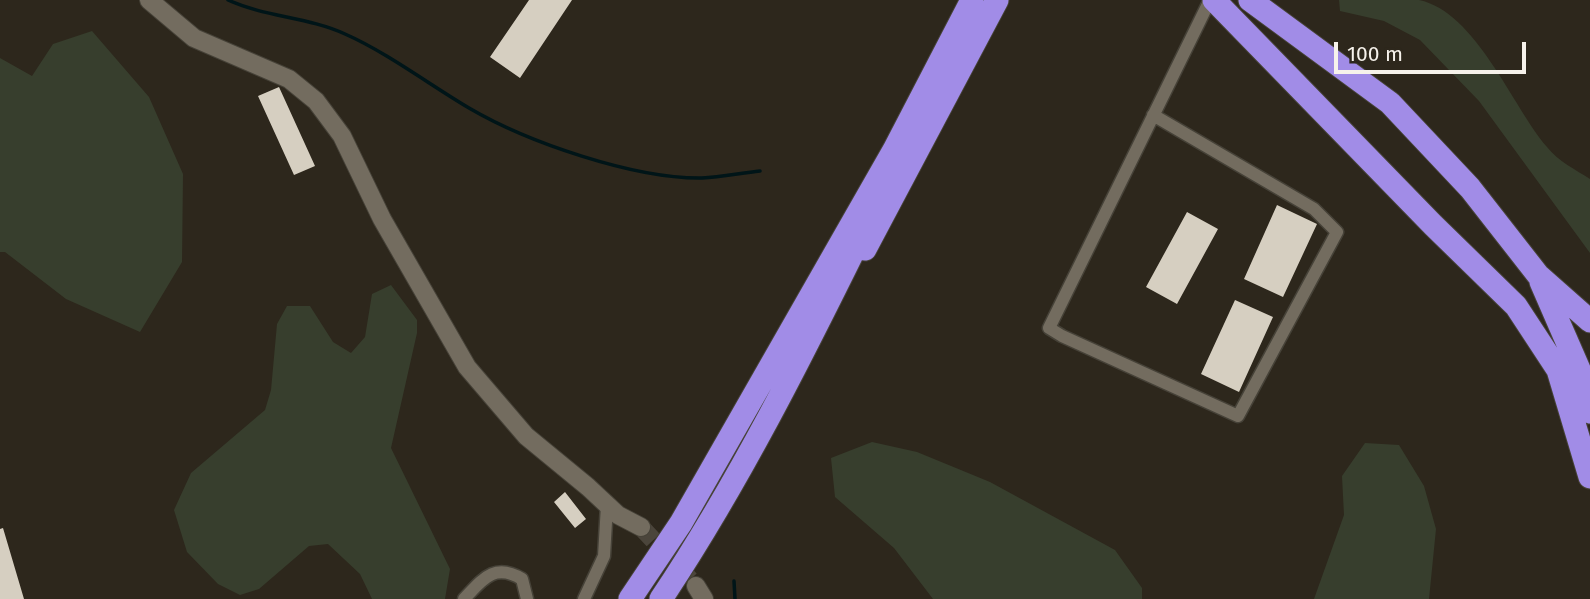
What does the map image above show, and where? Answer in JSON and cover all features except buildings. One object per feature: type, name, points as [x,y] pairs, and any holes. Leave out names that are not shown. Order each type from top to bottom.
[{"type":"highway","points":[[808,320],[842,224],[959,0]]},
{"type":"highway","points":[[661,599],[702,538],[808,320],[972,0]]},
{"type":"highway","points":[[630,599],[681,523],[808,320],[897,164],[985,0]]},
{"type":"highway","points":[[808,320],[855,269],[997,0]]},
{"type":"highway","points":[[1212,0],[1516,306],[1558,370],[1590,412]]},
{"type":"highway","points":[[1250,0],[1390,103],[1470,188],[1538,275],[1590,321]]},
{"type":"highway","points":[[1538,275],[1581,374],[1590,386]]},
{"type":"highway","points":[[1558,370],[1590,477]]},
{"type":"street","points":[[149,0],[194,38],[289,79],[326,112],[342,136],[382,219],[467,367],[526,436],[618,515],[641,527]]},
{"type":"street","points":[[1153,115],[1314,209],[1338,232],[1238,416],[1049,328],[1153,115],[1212,0]]},
{"type":"street","points":[[584,599],[604,556],[607,505]]},
{"type":"street","points":[[464,599],[485,577],[499,572],[511,572],[522,579],[527,599]]},
{"type":"green space","points":[[1339,0],[1419,0],[1439,8],[1458,22],[1491,63],[1551,152],[1590,179],[1590,253],[1479,101],[1420,40],[1384,21],[1340,11]]},
{"type":"green space","points":[[92,31],[149,97],[183,174],[182,262],[140,332],[66,299],[5,252],[0,252],[0,58],[32,76],[53,44]]},
{"type":"green space","points":[[391,285],[417,320],[417,333],[391,448],[450,569],[445,599],[372,599],[360,574],[328,544],[309,546],[259,589],[240,595],[218,584],[187,552],[174,510],[191,473],[265,410],[271,390],[277,324],[287,306],[310,306],[333,342],[351,353],[365,337],[372,294]]},
{"type":"green space","points":[[872,442],[917,452],[990,482],[1115,550],[1142,588],[1142,599],[933,599],[894,548],[835,497],[831,458]]},
{"type":"green space","points":[[1365,443],[1399,445],[1424,486],[1436,529],[1429,599],[1314,599],[1344,515],[1342,476]]},
{"type":"waterway","points":[[228,0],[345,34],[493,121],[582,156],[675,177],[702,178],[760,171]]},
{"type":"waterway","points":[[734,581],[735,599]]},
{"type":"tunnel","points":[[641,527],[696,586]]}]
